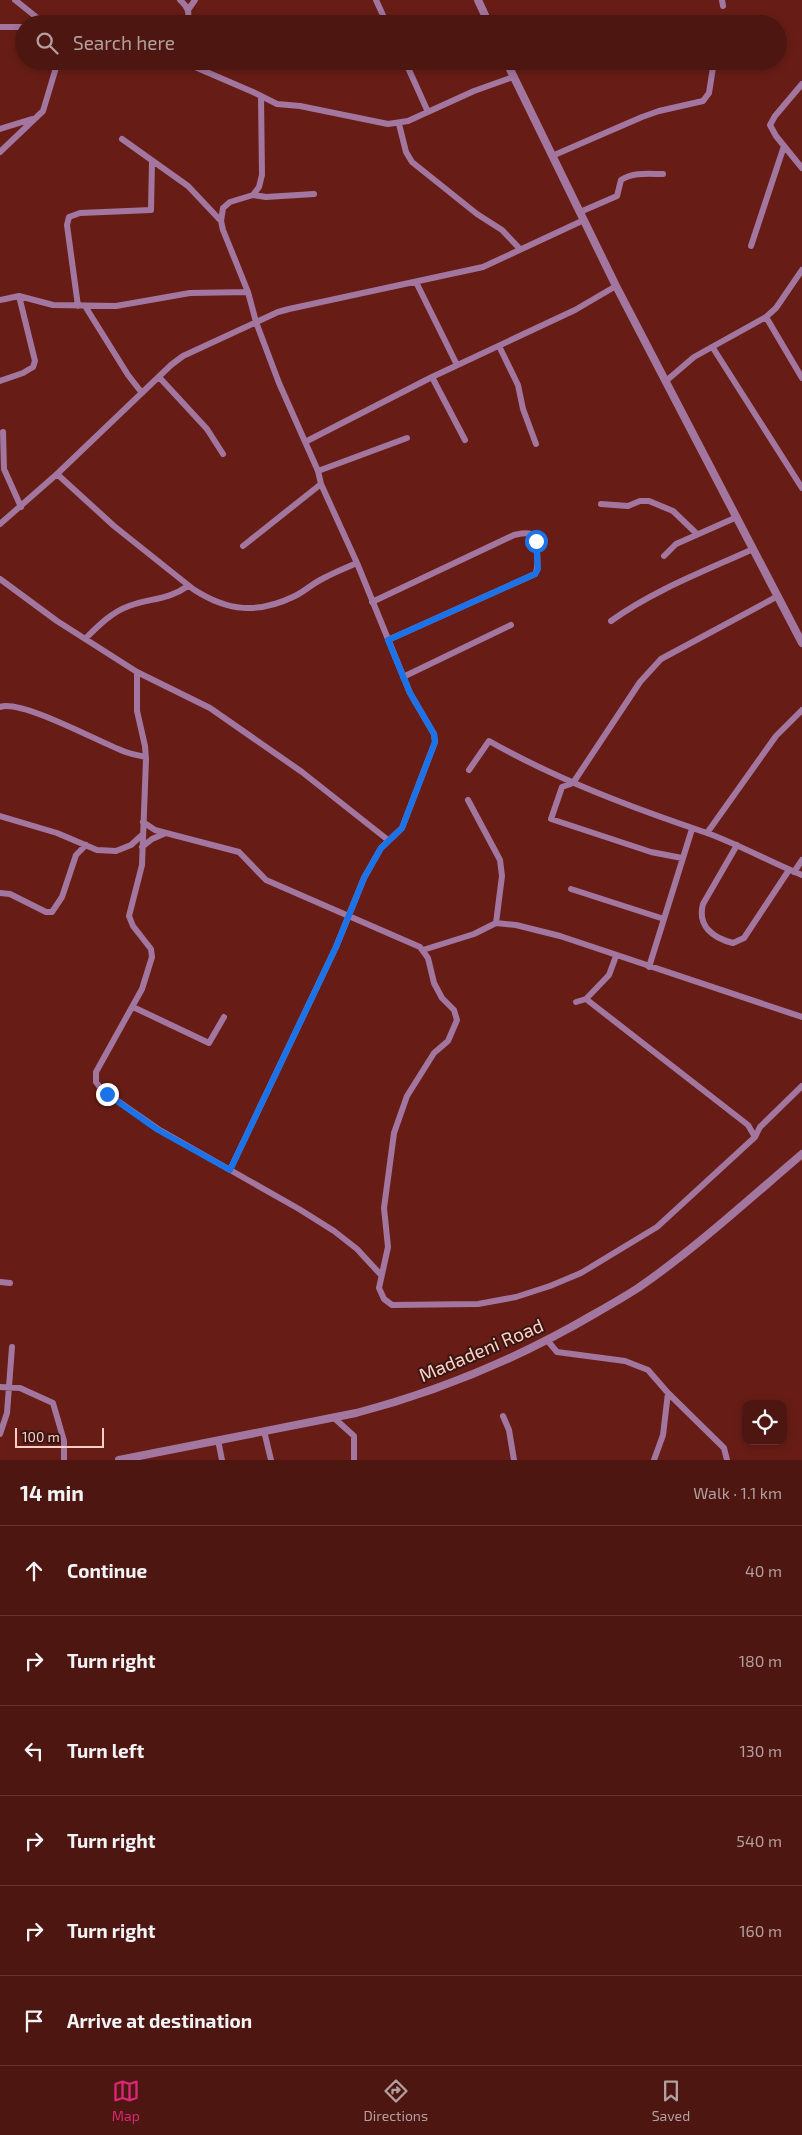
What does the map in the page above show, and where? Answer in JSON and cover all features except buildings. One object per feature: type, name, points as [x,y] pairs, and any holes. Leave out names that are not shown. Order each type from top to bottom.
[{"type":"street","points":[[15,0],[34,15]]},
{"type":"street","points":[[180,0],[188,10],[189,15]]},
{"type":"street","points":[[188,10],[195,0]]},
{"type":"street","points":[[376,0],[383,15]]},
{"type":"street","points":[[478,0],[485,15]]},
{"type":"street","points":[[0,27],[15,27]]},
{"type":"street","points":[[0,152],[37,118],[46,103],[55,70]]},
{"type":"street","points":[[202,70],[277,104],[300,106],[376,122],[399,124],[474,91],[513,77]]},
{"type":"street","points":[[408,70],[428,112]]},
{"type":"street","points":[[510,70],[616,286],[802,643]]},
{"type":"street","points":[[552,156],[642,117],[703,101],[709,93],[713,70]]},
{"type":"street","points":[[802,84],[770,124],[784,146],[802,168]]},
{"type":"street","points":[[253,195],[259,187],[262,175],[261,96]]},
{"type":"street","points":[[0,129],[37,118]]},
{"type":"street","points":[[399,124],[406,152],[412,162],[477,214],[502,230],[520,249]]},
{"type":"street","points":[[122,139],[188,186],[221,221]]},
{"type":"street","points":[[751,246],[784,146]]},
{"type":"street","points":[[78,306],[67,226],[69,217],[80,213],[151,210],[152,161]]},
{"type":"street","points":[[0,524],[57,474],[183,356],[289,309],[483,267],[617,196],[621,180],[626,177],[634,174],[663,174]]},
{"type":"street","points":[[230,1170],[349,916],[364,878],[381,848],[402,828],[435,742],[434,734],[414,702],[357,563],[321,484],[318,471],[256,322],[248,292],[221,221],[222,208],[225,205],[253,195],[266,197],[314,194]]},
{"type":"street","points":[[666,381],[694,357],[766,317],[776,308],[802,270]]},
{"type":"street","points":[[416,282],[457,365]]},
{"type":"street","points":[[305,442],[432,377],[575,310],[616,286]]},
{"type":"street","points":[[0,300],[19,296],[53,306],[116,306],[190,294],[248,292]]},
{"type":"street","points":[[0,381],[23,373],[33,367],[35,361],[19,296]]},
{"type":"street","points":[[85,306],[128,375],[142,393]]},
{"type":"street","points":[[766,317],[802,378]]},
{"type":"street","points":[[499,346],[518,385],[523,409],[536,444]]},
{"type":"street","points":[[713,348],[802,488]]},
{"type":"street","points":[[159,377],[207,429],[223,454]]},
{"type":"street","points":[[432,377],[465,440]]},
{"type":"street","points":[[3,432],[4,469],[20,507]]},
{"type":"street","points":[[318,471],[408,438]]},
{"type":"street","points":[[57,474],[114,526],[188,586],[201,595],[234,607],[271,606],[297,595],[321,579],[357,563]]},
{"type":"street","points":[[243,546],[321,484]]},
{"type":"street","points":[[601,504],[628,506],[640,501],[649,501],[673,511],[697,534]]},
{"type":"street","points":[[664,556],[676,544],[736,517]]},
{"type":"street","points":[[372,602],[514,535],[528,534],[533,536],[536,541],[538,569],[535,574],[388,640]]},
{"type":"street","points":[[611,621],[630,607],[662,590],[753,549]]},
{"type":"street","points":[[0,579],[57,620],[137,672],[190,696],[210,708],[302,772],[388,840]]},
{"type":"street","points":[[86,638],[102,622],[116,612],[130,606],[167,598],[188,586]]},
{"type":"street","points":[[682,858],[651,852],[551,819],[562,787],[574,783],[640,682],[661,658],[778,596]]},
{"type":"street","points":[[404,677],[511,625]]},
{"type":"street","points":[[137,672],[137,712],[145,757],[143,822],[139,881],[129,916],[133,926],[151,949],[152,957],[142,989],[96,1072],[95,1079],[98,1086],[158,1130],[299,1208],[334,1231],[357,1250],[381,1275]]},
{"type":"street","points":[[0,707],[9,705],[45,716],[125,752],[145,757]]},
{"type":"street","points":[[707,833],[776,736],[802,710]]},
{"type":"street","points":[[469,770],[489,741],[522,760],[574,783],[737,845],[802,875]]},
{"type":"street","points":[[468,800],[500,860],[502,876],[496,923]]},
{"type":"street","points":[[0,816],[57,833],[97,850],[116,852],[132,845],[142,835]]},
{"type":"street","points":[[143,822],[155,830],[239,852],[244,855],[257,873],[266,880],[423,950],[428,958],[434,984],[442,998],[454,1010],[457,1020],[448,1041],[434,1053],[411,1089],[401,1110],[394,1133],[384,1208],[388,1247],[379,1288],[384,1299],[392,1305],[478,1304],[516,1297],[550,1286],[581,1272],[657,1227],[755,1136],[760,1126],[802,1086]]},
{"type":"street","points":[[649,967],[692,829]]},
{"type":"street","points":[[142,847],[157,836],[166,833]]},
{"type":"street","points":[[0,893],[10,894],[46,912],[52,912],[62,897],[76,855],[86,845]]},
{"type":"street","points":[[737,845],[702,904],[700,914],[705,927],[725,941],[734,944],[744,938],[802,860]]},
{"type":"street","points":[[571,889],[664,919]]},
{"type":"street","points":[[423,950],[474,934],[496,923],[516,925],[560,936],[802,1017]]},
{"type":"street","points":[[576,1002],[586,1000],[609,975],[616,956]]},
{"type":"street","points":[[586,1000],[748,1125],[755,1136]]},
{"type":"street","points":[[133,1007],[208,1043],[224,1017]]},
{"type":"street","points":[[748,1125],[760,1126]]},
{"type":"street","name":"Madadeni Road","points":[[119,1460],[393,1403],[511,1359],[637,1288],[703,1238],[802,1154]]},
{"type":"street","points":[[0,1282],[10,1283]]},
{"type":"street","points":[[547,1340],[553,1349],[562,1354],[618,1360],[648,1370],[668,1393],[724,1448],[728,1460]]},
{"type":"street","points":[[0,1434],[7,1413],[12,1347]]},
{"type":"street","points":[[0,1387],[25,1390],[52,1403],[64,1441],[64,1460]]},
{"type":"street","points":[[654,1460],[663,1435],[668,1393]]},
{"type":"street","points":[[503,1416],[509,1430],[514,1460]]},
{"type":"street","points":[[333,1417],[354,1436],[354,1460]]},
{"type":"street","points":[[264,1431],[271,1460]]},
{"type":"street","points":[[218,1440],[222,1460]]},
{"type":"route","points":[[107,1094],[158,1130],[230,1170],[336,947],[364,878],[381,848],[388,840],[396,836],[402,828],[435,742],[435,736],[414,702],[388,640],[535,574],[538,569],[536,541]]}]
